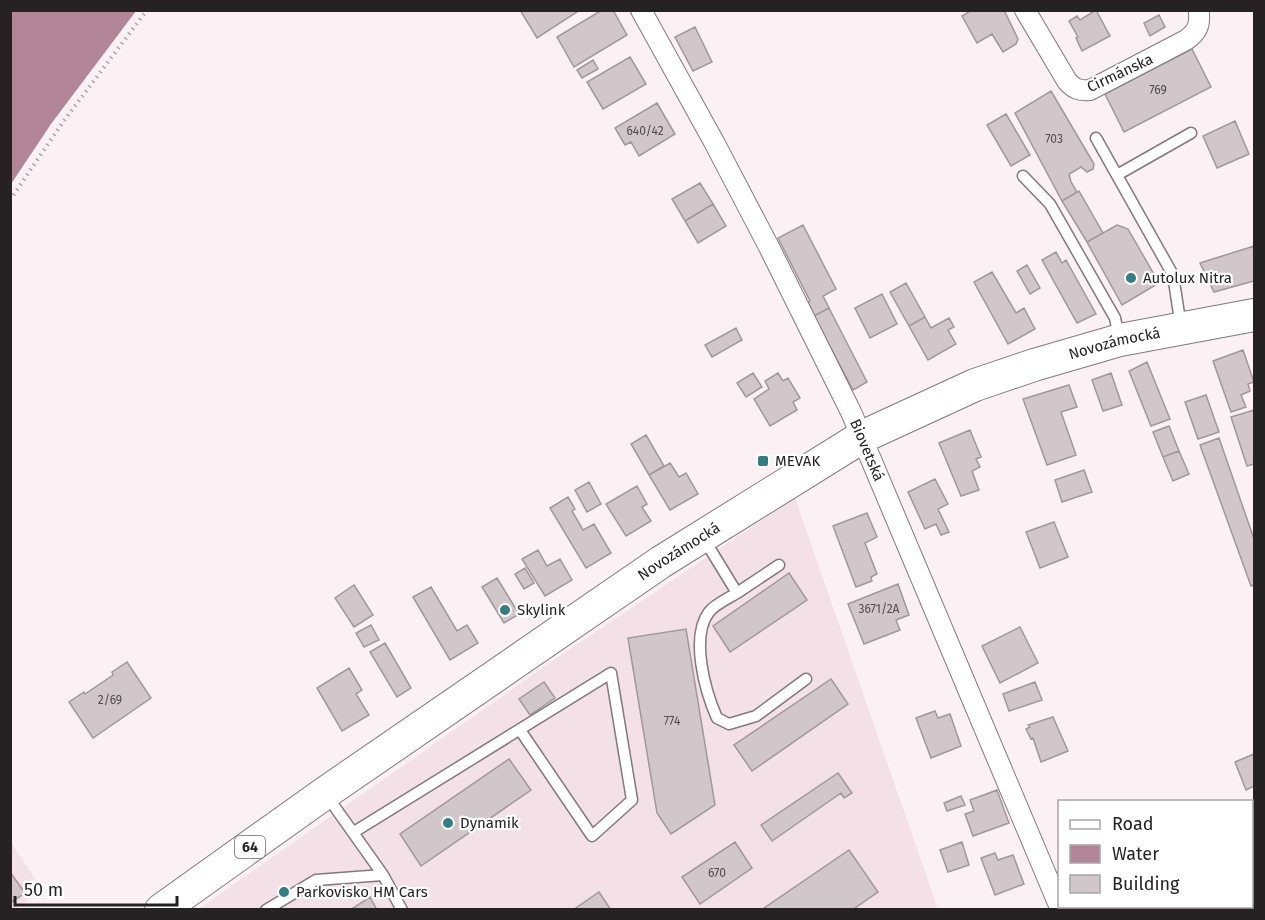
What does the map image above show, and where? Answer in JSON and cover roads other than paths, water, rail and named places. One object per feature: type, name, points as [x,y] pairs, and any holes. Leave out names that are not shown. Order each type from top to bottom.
[{"type":"main road","name":"Novozámocká","points":[[172,906],[325,793],[661,562],[862,437],[975,385],[1034,365],[1120,340],[1254,315]]},
{"type":"street","name":"Biovetská","points":[[640,10],[714,142],[769,247],[862,437],[1058,902]]},
{"type":"street","name":"Cirmánska","points":[[1025,10],[1067,81],[1074,88],[1082,91],[1090,90],[1186,40],[1196,33],[1200,24],[1199,13]]},
{"type":"lane","points":[[1117,175],[1191,133]]},
{"type":"lane","points":[[1096,138],[1173,275],[1181,327]]},
{"type":"lane","points":[[1023,176],[1050,204],[1115,318],[1120,340]]},
{"type":"lane","points":[[702,536],[737,593]]},
{"type":"lane","points":[[779,565],[710,611],[699,645],[709,700],[717,718],[729,724],[756,716],[806,679]]},
{"type":"lane","points":[[354,832],[611,673],[632,800],[592,836],[519,730]]},
{"type":"lane","points":[[325,793],[383,875],[402,909]]},
{"type":"lane","points":[[266,909],[316,880],[383,875]]},
{"type":"water","points":[[11,10],[136,11],[51,124],[11,184]]},
{"type":"place","name":"Autolux Nitra","points":[[1131,278]]},
{"type":"place","name":"MEVAK","points":[[763,461]]},
{"type":"place","name":"Skylink","points":[[505,610]]},
{"type":"place","name":"Dynamik","points":[[448,823]]},
{"type":"place","name":"Parkovisko HM Cars","points":[[284,892]]}]
